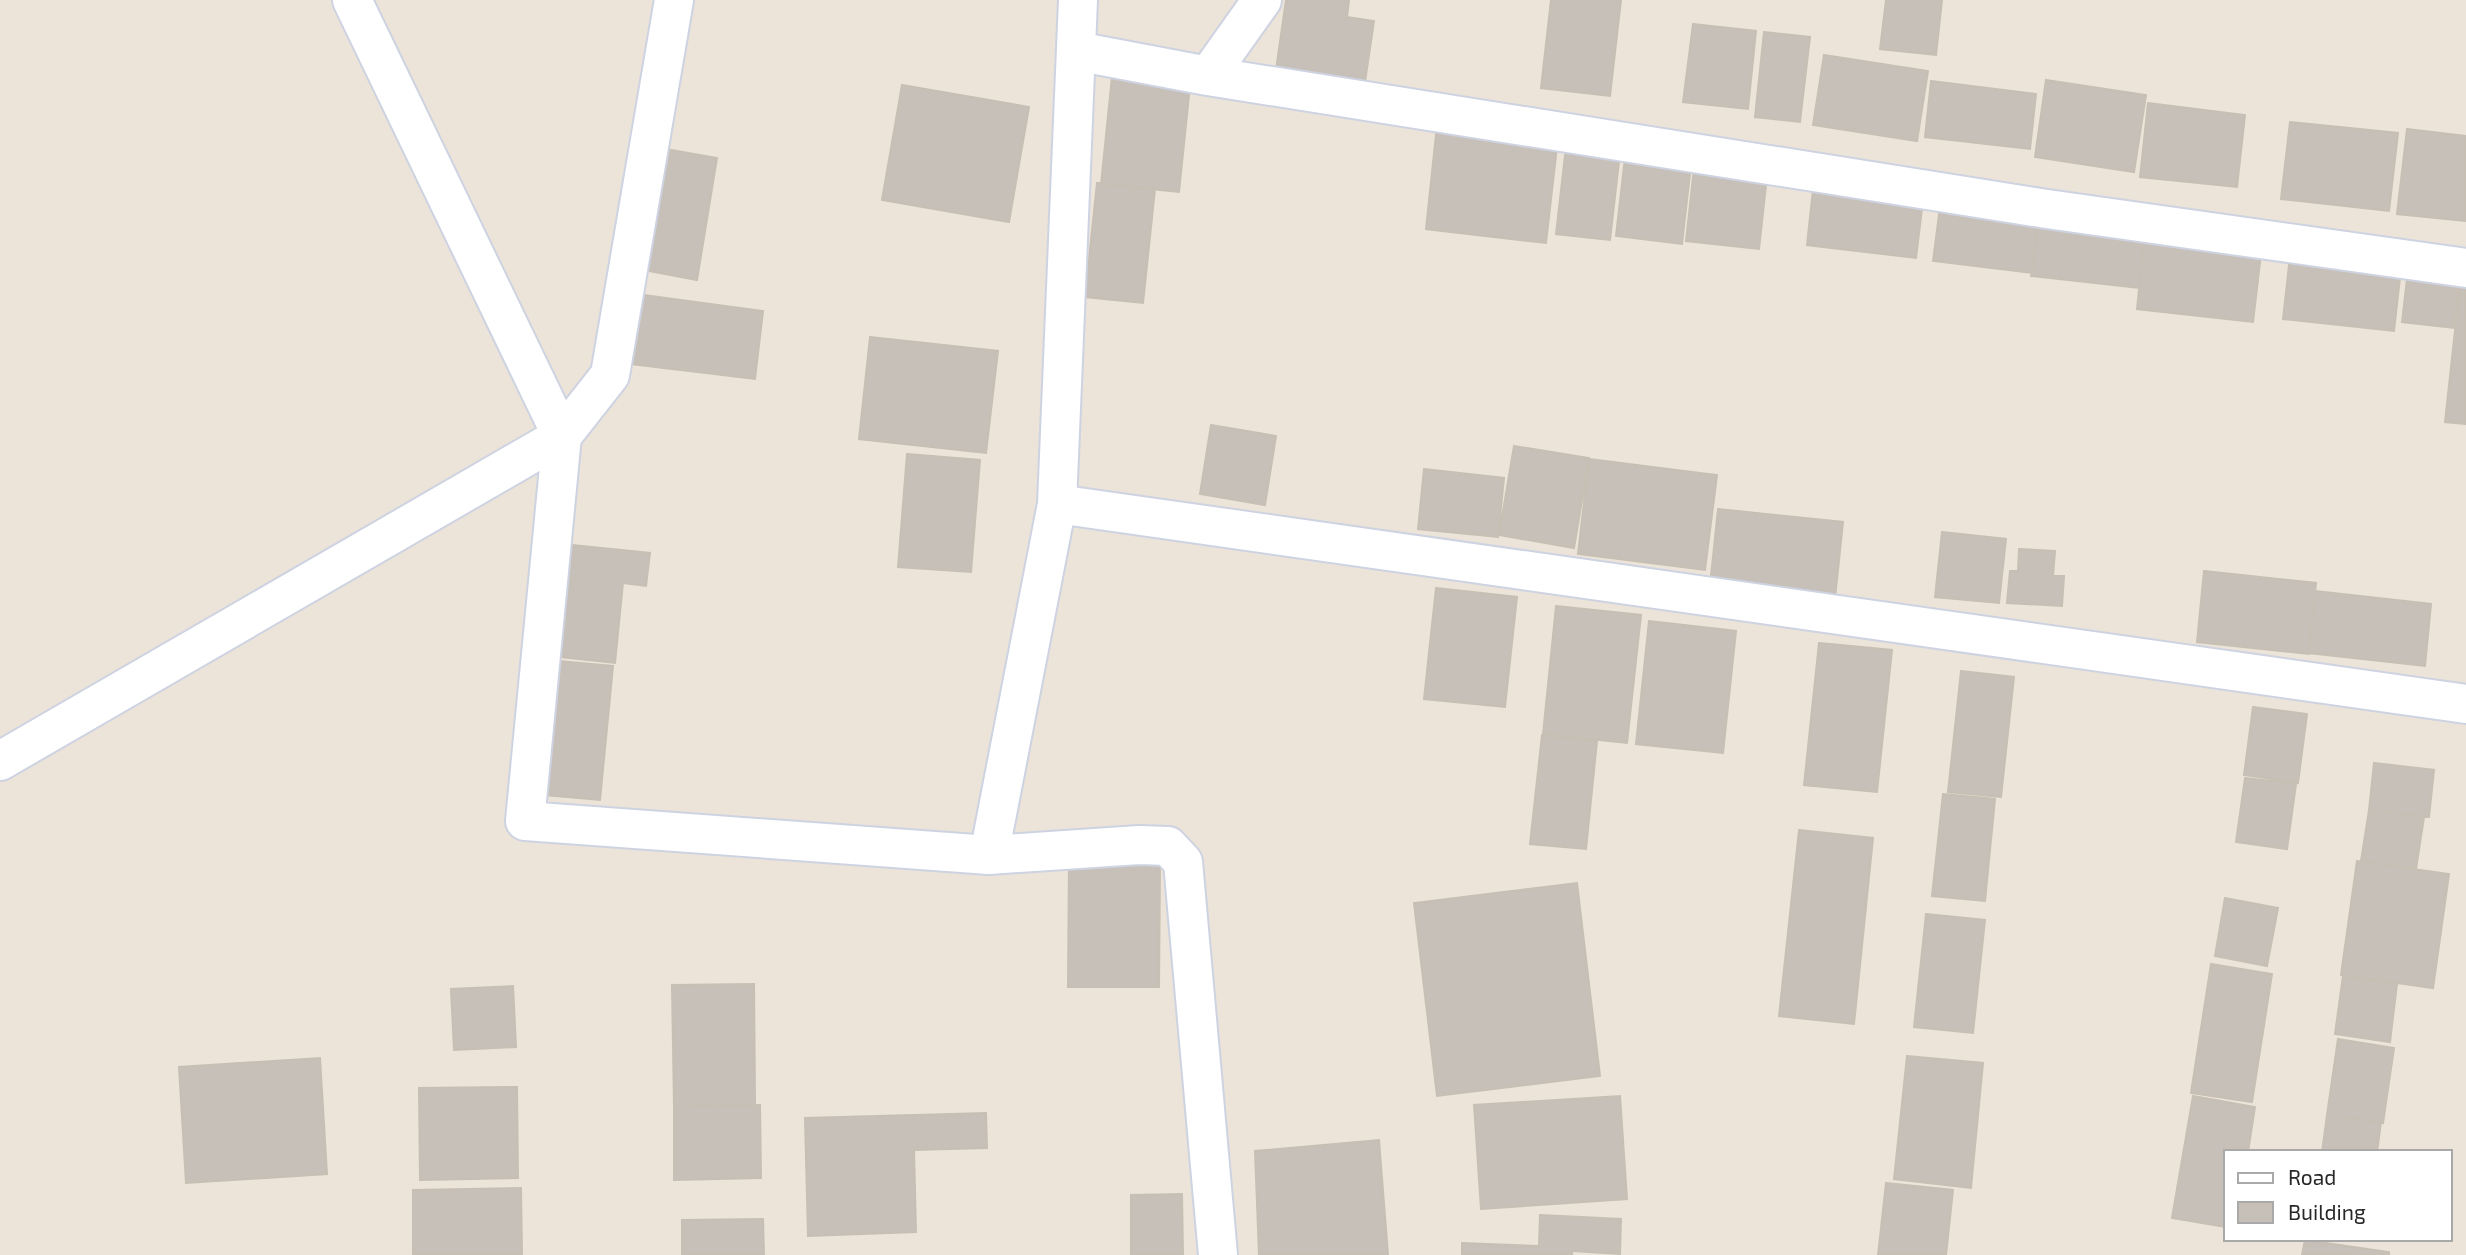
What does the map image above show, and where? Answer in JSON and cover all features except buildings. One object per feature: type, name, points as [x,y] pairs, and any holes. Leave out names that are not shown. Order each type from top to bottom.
[{"type":"street","points":[[352,0],[562,436],[524,821],[989,855],[1139,845],[1168,846],[1184,862],[1217,1255]]},
{"type":"street","points":[[0,761],[562,436],[610,375],[674,0]]},
{"type":"street","points":[[989,855],[1057,504],[1078,0]]},
{"type":"street","points":[[1208,76],[1262,0]]},
{"type":"street","points":[[1076,51],[1208,76],[2033,207],[2466,268]]},
{"type":"street","points":[[1057,504],[2466,704]]}]
